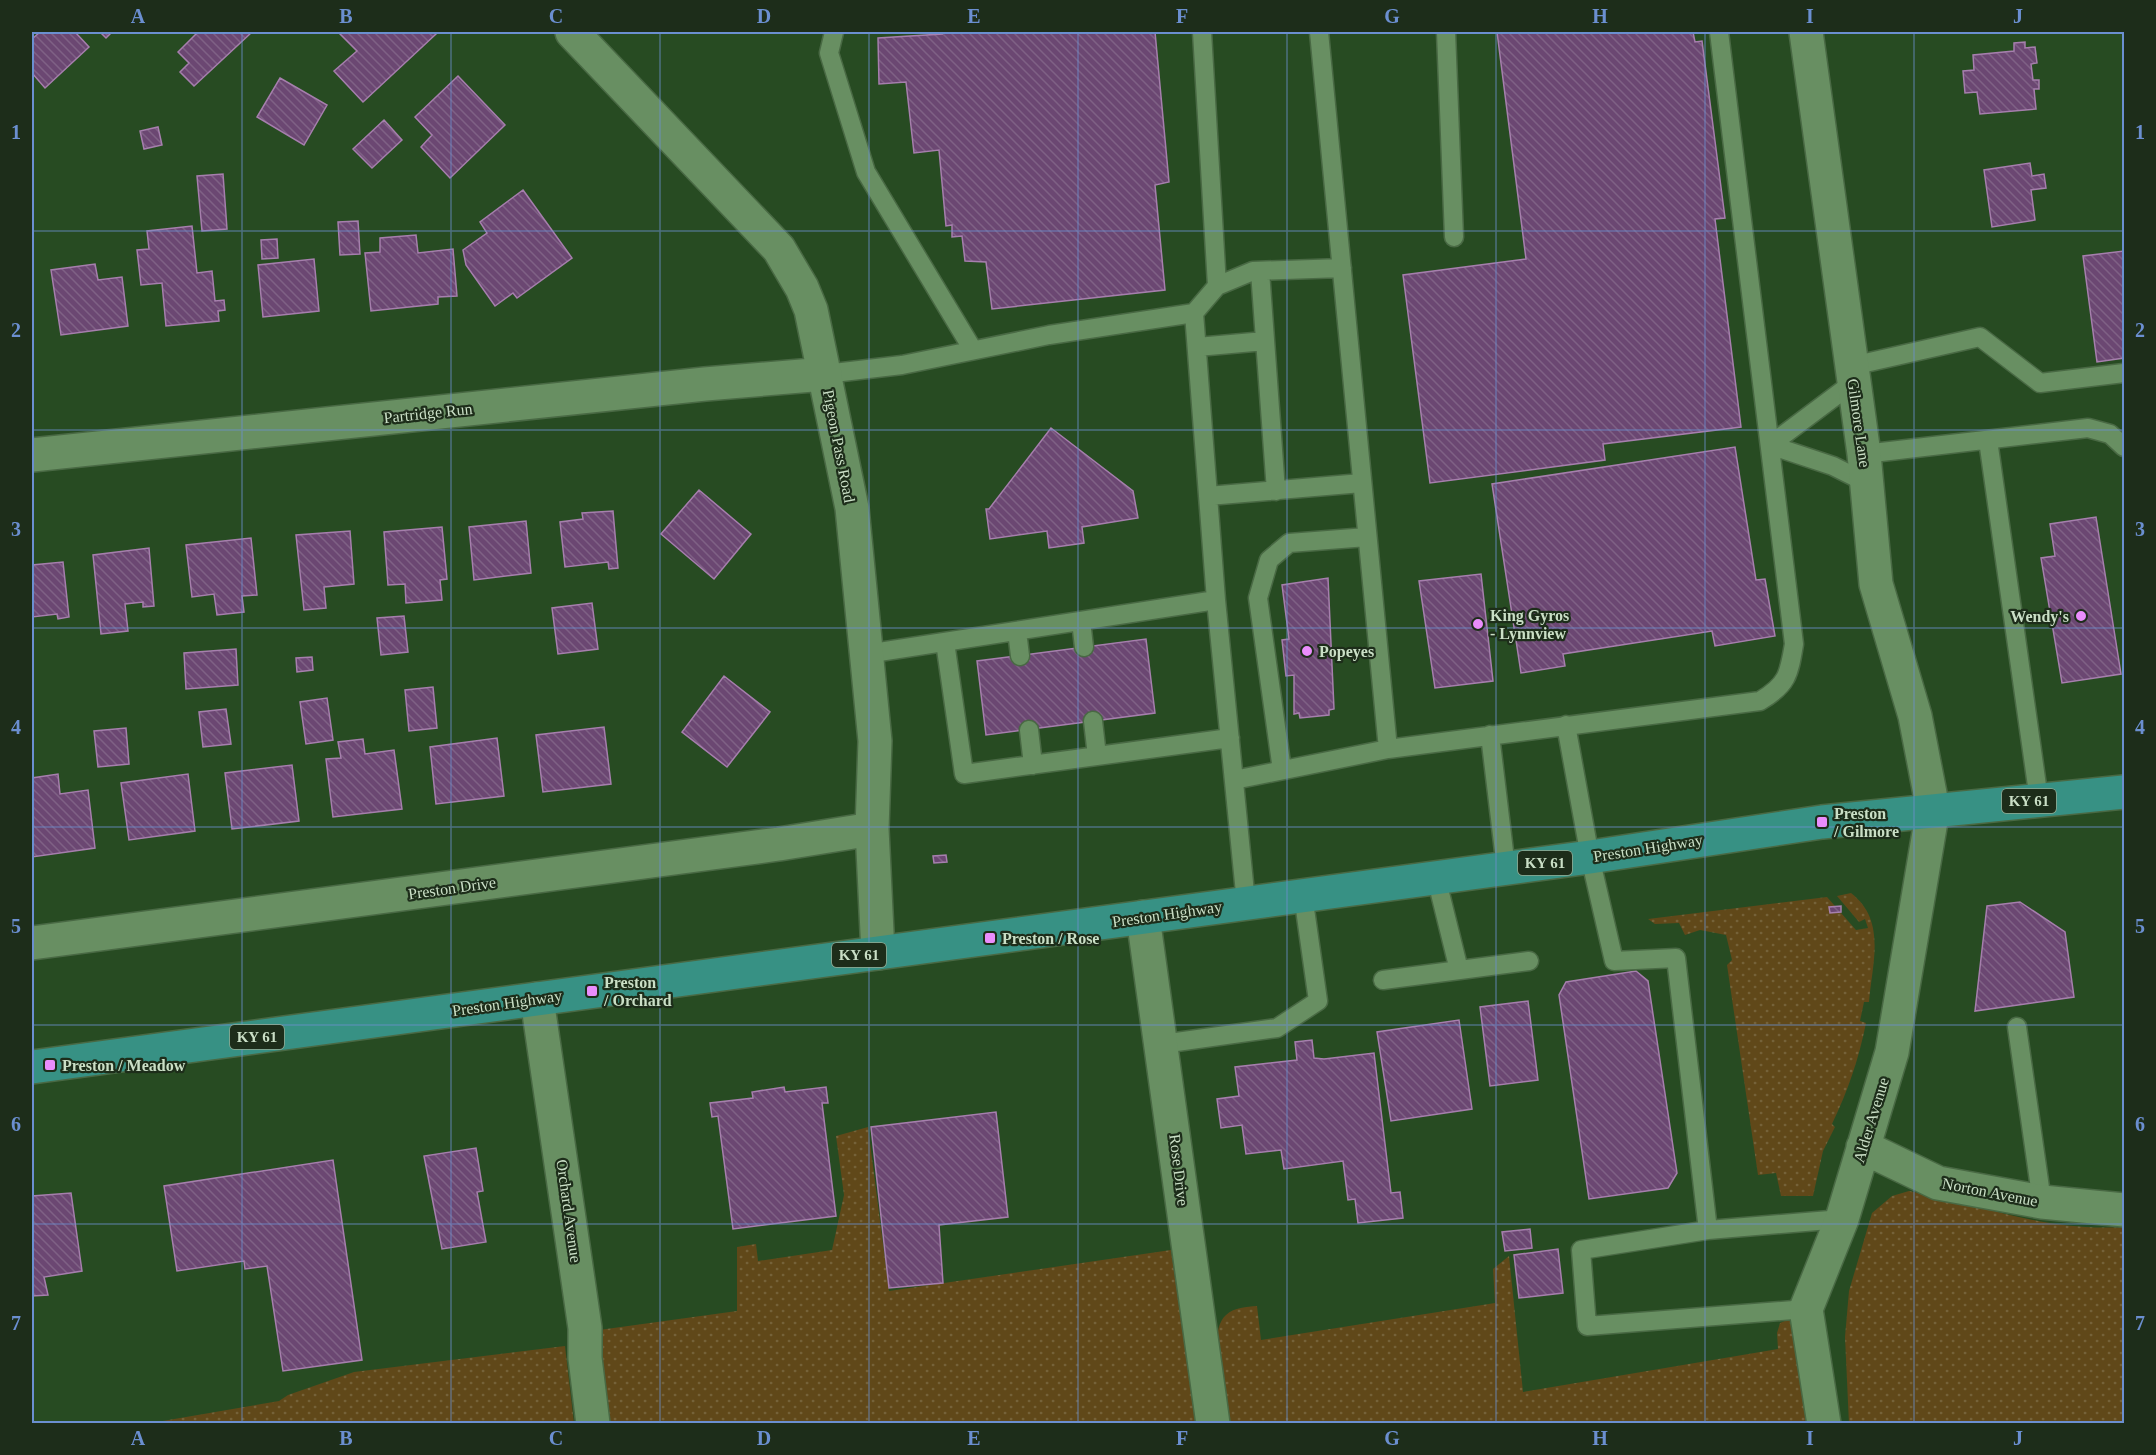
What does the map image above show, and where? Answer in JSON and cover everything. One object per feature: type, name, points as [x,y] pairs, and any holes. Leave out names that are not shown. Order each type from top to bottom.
[{"type":"main road","name":"Preston Highway","points":[[32,1067],[1590,857],[1822,822],[1933,809],[2124,792]]},
{"type":"street","name":"Pigeon Pass Road","points":[[572,32],[779,249],[802,288],[811,310],[852,508],[875,741],[872,829],[878,953]]},
{"type":"street","name":"Gilmore Lane","points":[[1806,32],[1866,468],[1876,584],[1915,716],[1933,809]]},
{"type":"street","name":"Partridge Run","points":[[32,455],[683,386],[825,374]]},
{"type":"street","name":"Alder Avenue","points":[[1806,1310],[1842,1219],[1892,1052],[1933,809]]},
{"type":"street","name":"Preston Drive","points":[[32,943],[778,844],[872,829]]},
{"type":"street","name":"Rose Drive","points":[[1143,917],[1213,1424]]},
{"type":"street","name":"Orchard Avenue","points":[[537,999],[583,1317],[593,1424]]},
{"type":"street","name":"Norton Avenue","points":[[1863,1147],[1938,1183],[2042,1202],[2124,1210]]},
{"type":"street","points":[[1806,1310],[1824,1424]]},
{"type":"lane","points":[[834,32],[829,53],[867,172],[973,350]]},
{"type":"lane","points":[[1202,32],[1217,286]]},
{"type":"lane","points":[[1320,32],[1388,749]]},
{"type":"lane","points":[[1446,32],[1454,237]]},
{"type":"lane","points":[[1234,780],[1388,749],[1760,701],[1778,690],[1789,674],[1794,644],[1719,32]]},
{"type":"lane","points":[[825,374],[902,365],[1049,335],[1194,313],[1217,286],[1253,271],[1342,268]]},
{"type":"lane","points":[[1260,271],[1276,491]]},
{"type":"lane","points":[[1194,313],[1216,600],[1246,903]]},
{"type":"lane","points":[[1770,445],[1853,374],[1980,337],[2040,383],[2124,373]]},
{"type":"lane","points":[[1197,346],[1265,341]]},
{"type":"lane","points":[[1770,445],[1824,462],[1866,468],[1988,440],[2088,428],[2110,434],[2124,447]]},
{"type":"lane","points":[[1988,440],[2039,800]]},
{"type":"lane","points":[[1208,496],[1362,483]]},
{"type":"lane","points":[[1282,770],[1258,598],[1269,560],[1289,543],[1367,537]]},
{"type":"lane","points":[[866,654],[1216,600]]},
{"type":"lane","points":[[1081,621],[1084,647]]},
{"type":"lane","points":[[1017,630],[1020,656]]},
{"type":"lane","points":[[945,642],[964,774],[1230,738]]},
{"type":"lane","points":[[1093,721],[1097,756]]},
{"type":"lane","points":[[1566,725],[1590,857],[1614,961],[1676,957],[1708,1230]]},
{"type":"lane","points":[[1029,730],[1033,765]]},
{"type":"lane","points":[[1490,735],[1506,868]]},
{"type":"lane","points":[[1436,877],[1459,970]]},
{"type":"lane","points":[[1162,1044],[1277,1028],[1318,1001],[1303,896]]},
{"type":"lane","points":[[1383,980],[1529,961]]},
{"type":"lane","points":[[2017,1027],[2042,1202]]},
{"type":"lane","points":[[1806,1310],[1587,1326],[1581,1250],[1708,1230],[1842,1219]]},
{"type":"shaded area","points":[[1851,893],[1862,904],[1869,916],[1875,943],[1869,1002],[1864,1002],[1860,1021],[1866,1023],[1863,1036],[1848,1087],[1832,1124],[1835,1127],[1823,1151],[1813,1196],[1781,1196],[1776,1173],[1758,1175],[1727,965],[1732,960],[1726,935],[1700,930],[1685,935],[1679,923],[1655,924],[1648,919],[1827,897],[1856,930],[1868,928],[1865,919],[1859,922],[1837,896]]},
{"type":"shaded area","points":[[868,1127],[889,1291],[1171,1250],[1196,1423],[609,1423],[599,1330],[737,1311],[737,1247],[756,1244],[758,1261],[832,1250],[844,1195],[836,1136]]},
{"type":"shaded area","points":[[1909,1191],[2041,1221],[2067,1225],[2124,1227],[2124,1423],[1849,1424],[1845,1337],[1849,1291],[1872,1213],[1892,1196]]},
{"type":"shaded area","points":[[1509,1256],[1523,1392],[1778,1349],[1777,1333],[1780,1323],[1787,1320],[1798,1323],[1813,1423],[1227,1423],[1216,1351],[1220,1324],[1229,1312],[1257,1306],[1261,1340],[1495,1303],[1493,1269]]},
{"type":"shaded area","points":[[565,1346],[574,1423],[151,1423],[279,1401],[288,1395],[354,1372]]},
{"type":"building","points":[[40,32],[75,32],[89,47],[45,88],[32,73],[32,39]]},
{"type":"building","points":[[100,32],[112,32],[106,38]]},
{"type":"building","points":[[198,32],[252,32],[194,86],[180,72],[189,63],[178,52]]},
{"type":"building","points":[[338,32],[434,32],[436,34],[363,102],[334,71],[357,51]]},
{"type":"building","points":[[941,32],[1155,32],[1169,182],[1155,185],[1165,290],[992,309],[986,262],[965,261],[962,236],[952,237],[952,225],[946,226],[939,150],[914,153],[906,82],[879,84],[878,38],[942,34]]},
{"type":"building","points":[[1497,32],[1693,32],[1695,42],[1702,41],[1725,218],[1715,219],[1741,427],[1603,444],[1605,460],[1430,483],[1403,275],[1526,259]]},
{"type":"building","points":[[2025,42],[2025,48],[2035,47],[2037,63],[2031,64],[2033,80],[2039,80],[2039,89],[2034,89],[2036,109],[1980,114],[1977,92],[1965,93],[1963,71],[1974,70],[1973,55],[2014,51],[2014,43]]},
{"type":"building","points":[[458,76],[505,125],[450,178],[421,147],[432,135],[415,117]]},
{"type":"building","points":[[280,78],[327,105],[304,145],[257,117]]},
{"type":"building","points":[[384,120],[402,140],[372,168],[353,149]]},
{"type":"building","points":[[158,127],[162,145],[144,149],[140,131]]},
{"type":"building","points":[[2030,163],[2032,176],[2044,174],[2046,188],[2031,190],[2035,220],[1992,227],[1984,170]]},
{"type":"building","points":[[223,174],[227,229],[202,231],[197,176]]},
{"type":"building","points":[[523,190],[572,258],[517,298],[513,293],[495,306],[466,265],[463,250],[487,233],[480,222]]},
{"type":"building","points":[[358,221],[360,254],[340,255],[338,222]]},
{"type":"building","points":[[192,226],[197,273],[212,271],[215,301],[224,300],[225,310],[218,311],[219,321],[166,326],[162,283],[141,285],[137,250],[149,249],[147,231]]},
{"type":"building","points":[[416,235],[418,253],[453,249],[457,296],[438,297],[438,304],[371,311],[365,253],[380,252],[380,238]]},
{"type":"building","points":[[277,239],[278,258],[262,259],[261,240]]},
{"type":"building","points":[[2124,251],[2124,358],[2097,362],[2083,256]]},
{"type":"building","points":[[314,259],[319,311],[263,317],[258,265]]},
{"type":"building","points":[[95,264],[98,280],[122,277],[128,326],[61,335],[51,270]]},
{"type":"building","points":[[1051,428],[1133,491],[1138,518],[1082,527],[1084,543],[1049,548],[1047,531],[990,539],[986,509],[989,509]]},
{"type":"building","points":[[1735,447],[1756,580],[1765,579],[1775,636],[1715,646],[1712,631],[1563,654],[1565,666],[1521,673],[1492,484]]},
{"type":"building","points":[[699,490],[751,534],[714,579],[661,534]]},
{"type":"building","points":[[613,511],[618,568],[609,569],[608,562],[565,567],[560,522],[583,519],[582,513]]},
{"type":"building","name":"Wendy's","points":[[2096,517],[2121,674],[2062,683],[2041,558],[2055,556],[2050,524]]},
{"type":"building","points":[[526,521],[531,573],[474,580],[469,527]]},
{"type":"building","points":[[442,527],[447,579],[440,580],[442,600],[406,603],[405,584],[388,585],[384,532]]},
{"type":"building","points":[[350,531],[354,584],[324,587],[326,608],[304,610],[296,535]]},
{"type":"building","points":[[251,538],[257,595],[242,596],[244,612],[217,615],[214,594],[192,597],[186,545]]},
{"type":"building","points":[[149,548],[154,606],[143,607],[143,602],[125,604],[128,631],[101,634],[93,555]]},
{"type":"building","points":[[63,562],[69,617],[58,619],[57,614],[32,617],[32,565]]},
{"type":"building","points":[[1481,574],[1493,681],[1435,688],[1419,581]]},
{"type":"building","points":[[1328,578],[1334,709],[1329,710],[1329,715],[1300,718],[1299,713],[1294,714],[1294,675],[1286,676],[1282,640],[1289,639],[1282,585]]},
{"type":"building","points":[[592,603],[598,649],[558,654],[552,608]]},
{"type":"building","points":[[404,616],[408,652],[381,655],[377,618]]},
{"type":"building","points":[[1146,639],[1155,713],[986,735],[977,661]]},
{"type":"building","points":[[236,649],[238,685],[186,689],[184,653]]},
{"type":"building","points":[[312,657],[313,670],[297,672],[296,658]]},
{"type":"building","points":[[724,676],[770,712],[727,767],[682,732]]},
{"type":"building","points":[[433,687],[437,728],[409,731],[405,690]]},
{"type":"building","points":[[327,698],[333,740],[306,744],[300,702]]},
{"type":"building","points":[[226,709],[231,744],[203,747],[199,712]]},
{"type":"building","points":[[604,727],[611,784],[543,792],[536,735]]},
{"type":"building","points":[[126,728],[129,764],[98,767],[94,731]]},
{"type":"building","points":[[497,738],[504,796],[436,804],[430,747]]},
{"type":"building","points":[[363,739],[365,754],[394,750],[402,809],[333,817],[326,759],[341,758],[338,742]]},
{"type":"building","points":[[292,765],[299,821],[232,829],[225,773]]},
{"type":"building","points":[[58,774],[60,794],[88,790],[95,848],[32,857],[32,778]]},
{"type":"building","points":[[188,774],[195,831],[129,840],[121,783]]},
{"type":"building","points":[[946,855],[947,862],[934,863],[933,856]]},
{"type":"building","points":[[2020,902],[2065,932],[2074,997],[1975,1011],[1987,906]]},
{"type":"building","points":[[1841,906],[1841,912],[1830,913],[1829,907]]},
{"type":"building","points":[[1636,971],[1648,981],[1677,1173],[1668,1188],[1589,1199],[1559,995],[1566,982]]},
{"type":"building","points":[[1528,1001],[1538,1080],[1490,1086],[1480,1007]]},
{"type":"building","points":[[1459,1020],[1472,1109],[1391,1121],[1377,1032]]},
{"type":"building","points":[[1312,1040],[1314,1058],[1324,1059],[1374,1053],[1391,1193],[1400,1192],[1403,1218],[1358,1223],[1355,1199],[1348,1200],[1343,1161],[1284,1169],[1281,1150],[1246,1154],[1242,1125],[1221,1128],[1217,1099],[1239,1096],[1235,1067],[1297,1060],[1295,1042]]},
{"type":"building","points":[[784,1087],[785,1092],[826,1087],[828,1103],[822,1103],[836,1216],[733,1229],[718,1116],[712,1117],[710,1103],[753,1098],[752,1092]]},
{"type":"building","points":[[996,1112],[1008,1217],[939,1225],[943,1283],[889,1288],[871,1127]]},
{"type":"building","points":[[476,1148],[483,1191],[477,1192],[486,1242],[442,1249],[424,1156]]},
{"type":"building","points":[[333,1160],[362,1360],[283,1371],[267,1266],[245,1269],[244,1261],[177,1271],[164,1186]]},
{"type":"building","points":[[71,1193],[82,1271],[44,1277],[48,1295],[32,1296],[32,1196]]},
{"type":"building","points":[[1530,1229],[1532,1248],[1505,1251],[1502,1232]]},
{"type":"building","points":[[1558,1249],[1563,1293],[1519,1298],[1514,1255]]},
{"type":"place","name":"Wendy's","points":[[2081,616]]},
{"type":"place","name":"King Gyros - Lynnview","points":[[1478,624]]},
{"type":"place","name":"Popeyes","points":[[1307,651]]},
{"type":"place","name":"Preston / Gilmore","points":[[1822,822]]},
{"type":"place","name":"Preston / Rose","points":[[990,938]]},
{"type":"place","name":"Preston / Orchard","points":[[592,991]]},
{"type":"place","name":"Preston / Meadow","points":[[50,1065]]}]
